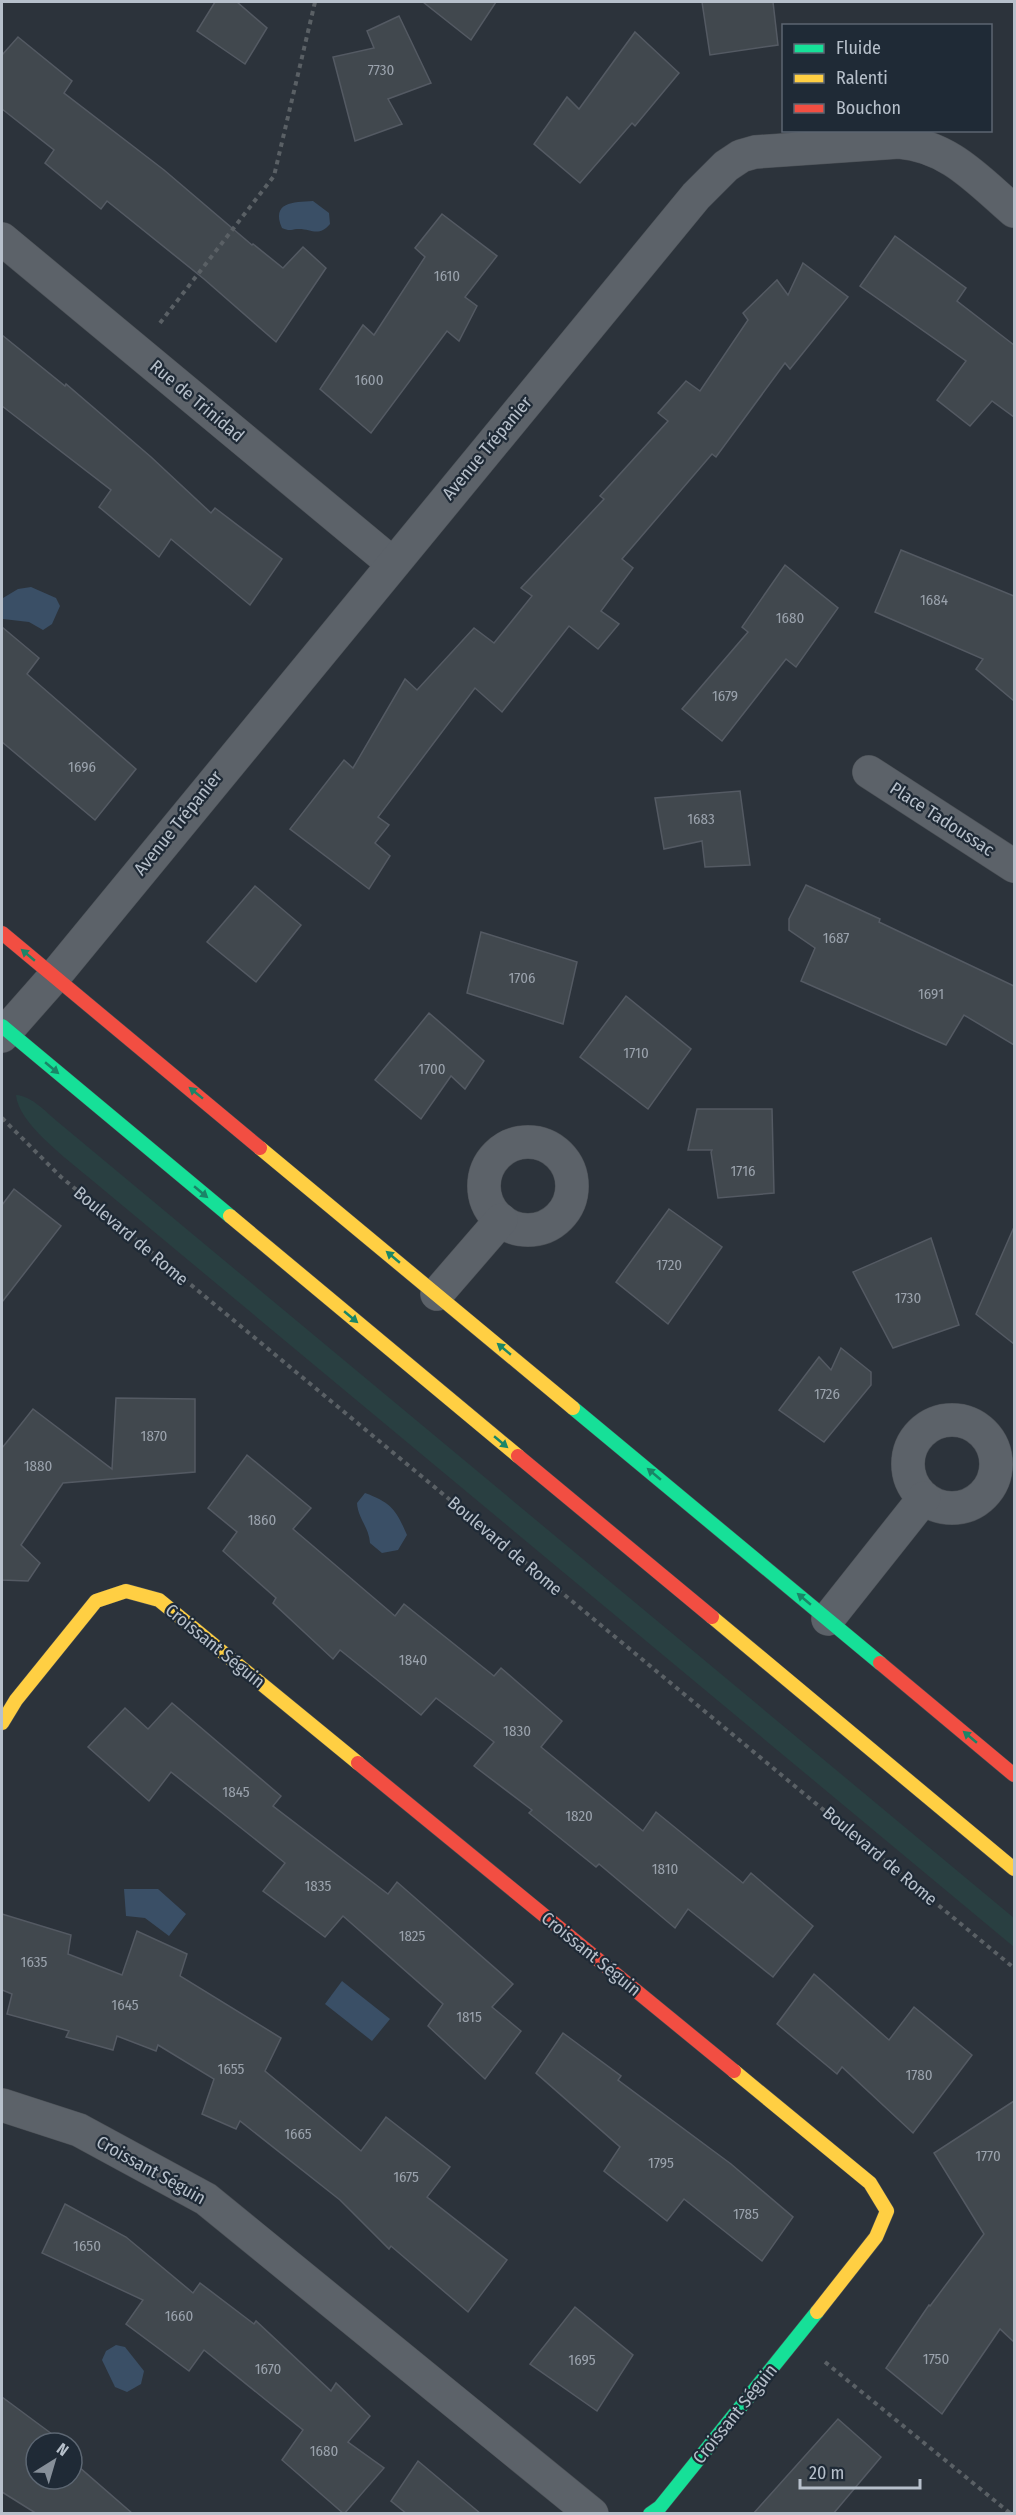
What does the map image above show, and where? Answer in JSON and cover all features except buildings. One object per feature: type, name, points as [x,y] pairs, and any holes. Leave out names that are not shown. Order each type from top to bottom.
[{"type":"main road","points":[[2,933],[1014,1775]]},
{"type":"main road","points":[[3,1031],[1014,1869]]},
{"type":"main road","name":"Croissant Séguin","points":[[2,1723],[16,1700],[96,1601],[126,1591],[159,1600],[870,2183],[887,2211],[876,2237],[660,2507],[650,2514]]},
{"type":"street","name":"Avenue Trépanier","points":[[3,1031],[54,977],[696,196],[726,166],[741,156],[774,150],[899,142],[915,144],[932,148],[948,157],[1014,211]]},
{"type":"street","name":"Rue de Trinidad","points":[[2,239],[392,563]]},
{"type":"street","name":"Place Tadoussac","points":[[869,772],[1014,866]]},
{"type":"street","points":[[437,1294],[501,1220]]},
{"type":"street","points":[[828,1619],[924,1498]]},
{"type":"street","name":"Croissant Séguin","points":[[2,2105],[79,2130],[206,2199],[592,2514]]},
{"type":"path","points":[[156,329],[274,176],[315,2]]},
{"type":"path","name":"Boulevard de Rome","points":[[2,1118],[61,1177],[1014,1968]]},
{"type":"path","points":[[819,2357],[1011,2514]]},
{"type":"green space","points":[[16,1095],[28,1098],[44,1109],[1014,1918],[1014,1947],[67,1160],[25,1117]]},
{"type":"water","points":[[313,201],[329,213],[330,224],[326,228],[322,231],[314,231],[282,228],[279,213],[282,208],[292,203]]},
{"type":"water","points":[[31,587],[56,598],[60,606],[52,624],[43,630],[29,622],[3,619],[3,598],[18,589]]},
{"type":"water","points":[[365,1493],[387,1504],[400,1519],[407,1535],[398,1550],[382,1553],[370,1543],[357,1503]]},
{"type":"water","points":[[124,1889],[158,1889],[186,1914],[169,1936],[145,1918],[126,1916]]},
{"type":"water","points":[[342,1981],[390,2019],[372,2041],[325,2004]]},
{"type":"water","points":[[116,2345],[125,2347],[144,2371],[141,2384],[127,2392],[115,2387],[102,2360],[106,2351]]},
{"type":"traffic: fast","points":[[2,1026],[230,1216]]},
{"type":"traffic: fast","points":[[573,1408],[880,1663]]},
{"type":"traffic: fast","points":[[650,2514],[660,2507],[817,2312]]},
{"type":"traffic: slow","points":[[260,1148],[573,1408]]},
{"type":"traffic: slow","points":[[230,1216],[518,1456]]},
{"type":"traffic: slow","points":[[2,1723],[16,1700],[96,1601],[126,1591],[159,1600],[358,1763]]},
{"type":"traffic: slow","points":[[712,1617],[1014,1869]]},
{"type":"traffic: slow","points":[[734,2071],[870,2183],[887,2211],[876,2237],[817,2312]]},
{"type":"traffic: jam","points":[[2,933],[260,1148]]},
{"type":"traffic: jam","points":[[518,1456],[712,1617]]},
{"type":"traffic: jam","points":[[880,1663],[1014,1775]]},
{"type":"traffic: jam","points":[[358,1763],[734,2071]]}]
